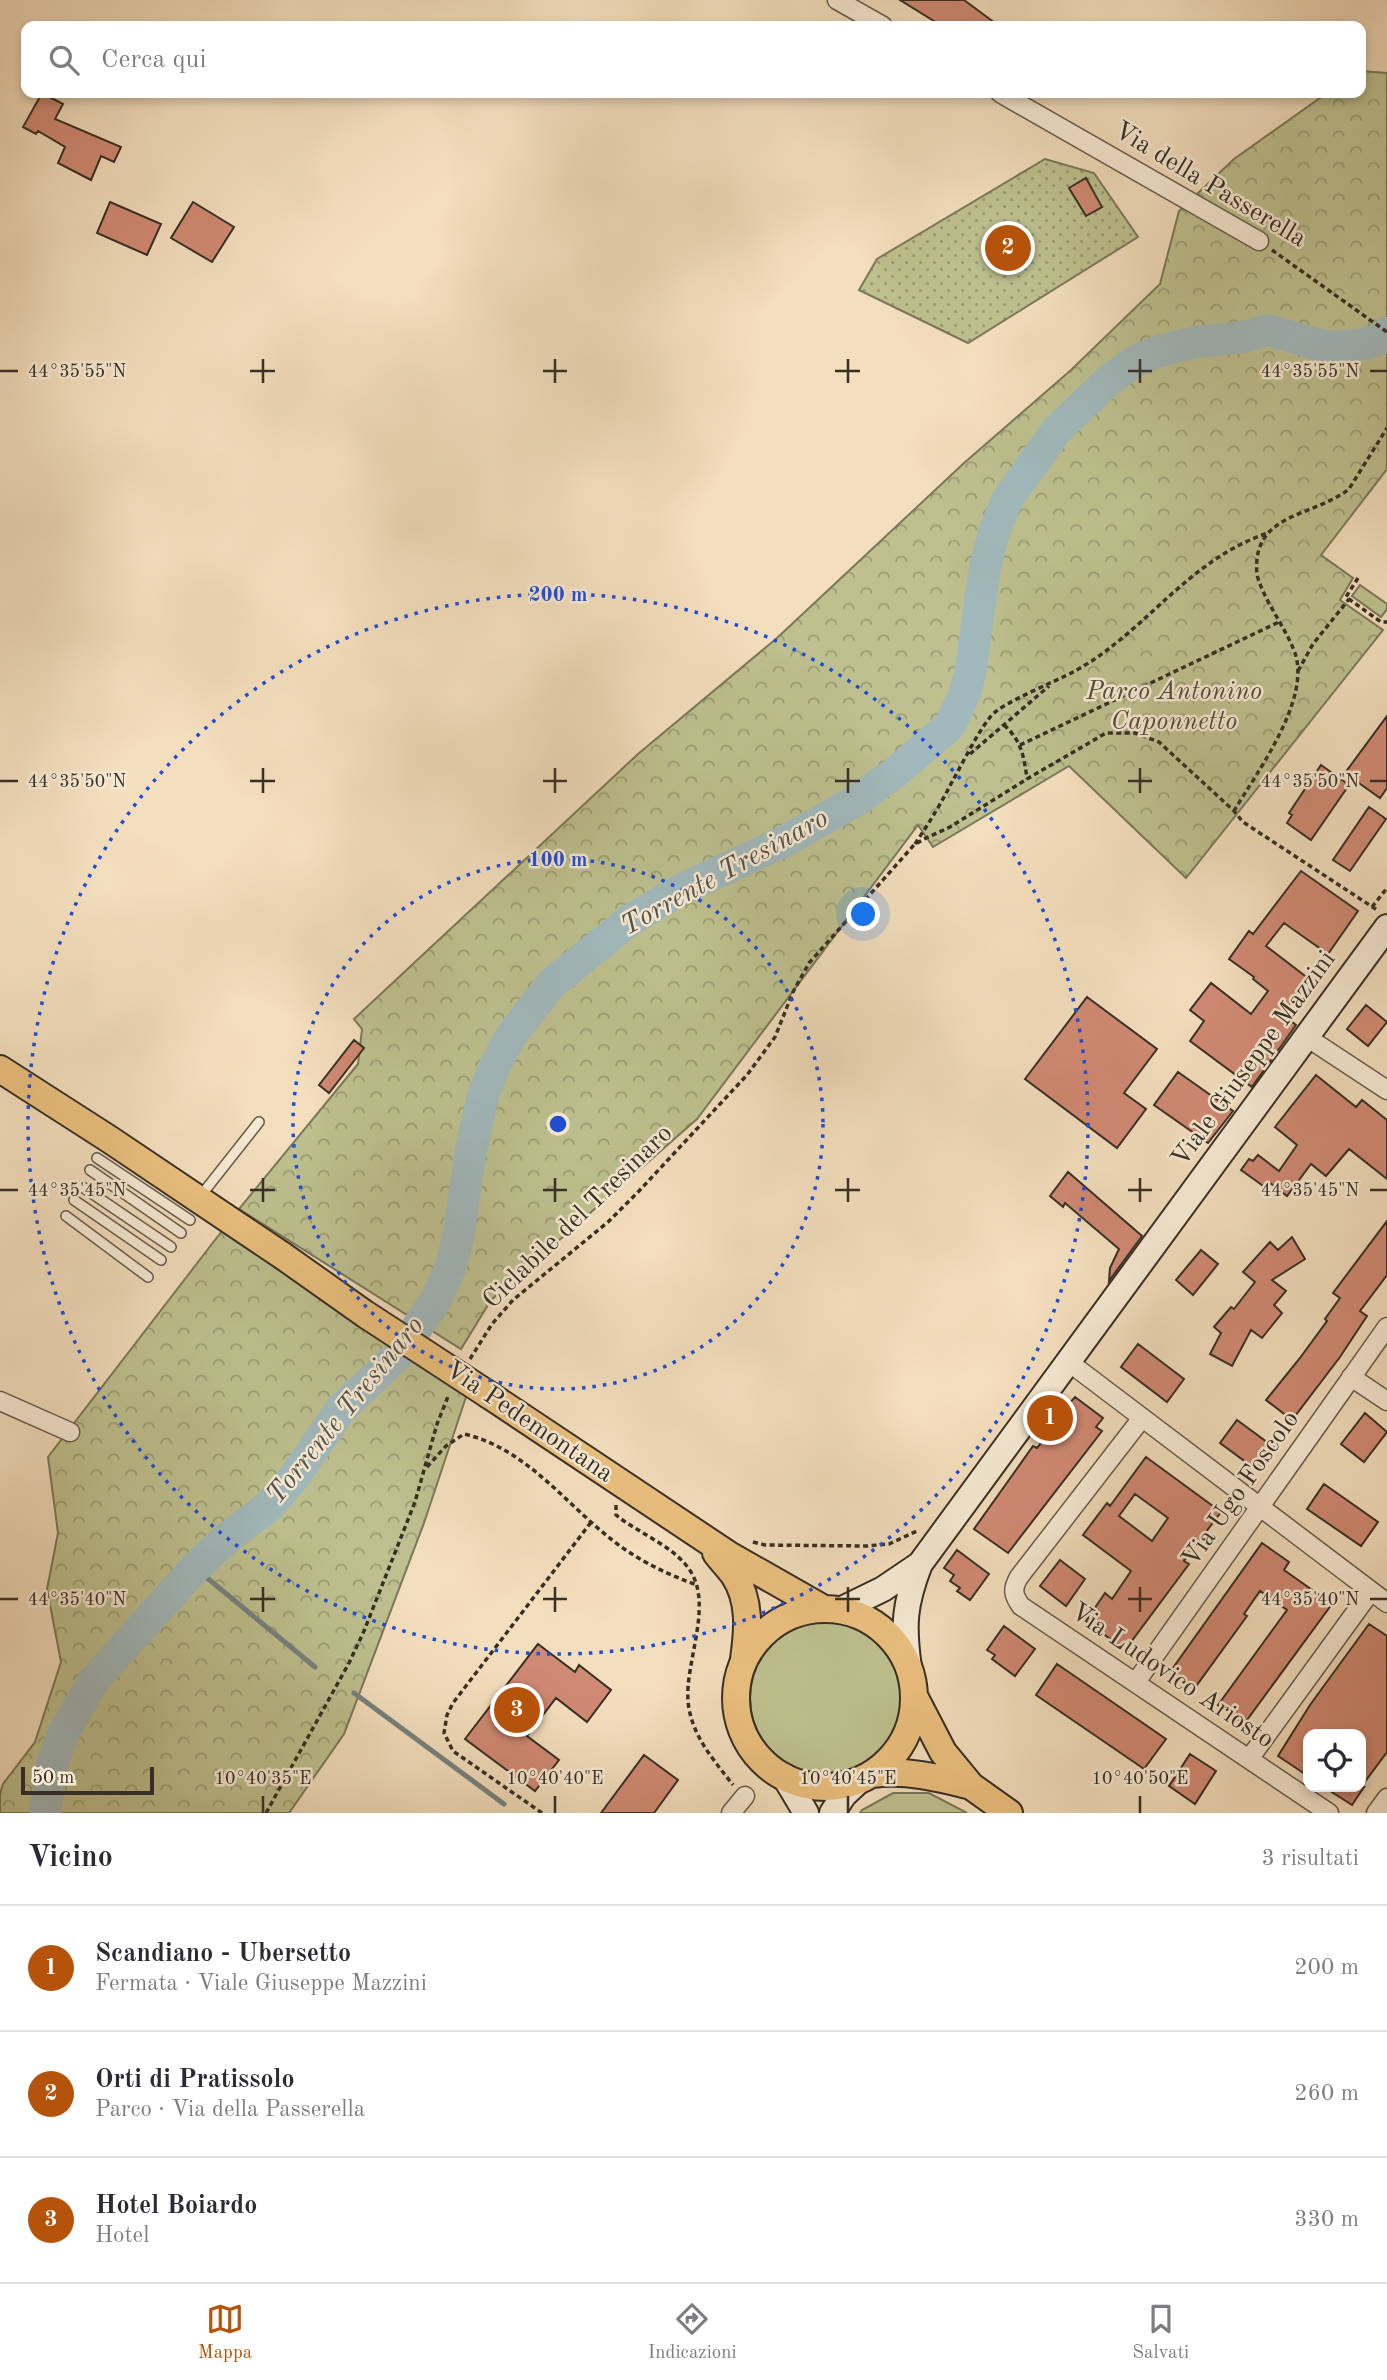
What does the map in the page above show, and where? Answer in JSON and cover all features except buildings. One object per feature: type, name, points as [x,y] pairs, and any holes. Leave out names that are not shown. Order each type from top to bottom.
[{"type":"main road","name":"Via Pedemontana","points":[[0,1069],[194,1210],[283,1256],[365,1314],[706,1541],[832,1610]]},
{"type":"main road","name":"Via Pedemontana","points":[[706,1541],[734,1576],[743,1594],[747,1617],[744,1662],[737,1688],[738,1715],[747,1740],[763,1761],[796,1782],[822,1786],[835,1786],[888,1772],[923,1774],[971,1786]]},
{"type":"main road","name":"Via Pedemontana","points":[[744,1662],[758,1639],[790,1616],[815,1609],[832,1610],[865,1618],[876,1624],[896,1643],[909,1668],[915,1698],[943,1752],[971,1786],[1009,1813]]},
{"type":"main road","name":"Via Pedemontana","points":[[866,1777],[892,1757],[906,1735],[915,1698]]},
{"type":"street","points":[[837,0],[874,21]]},
{"type":"street","name":"Via della Passerella","points":[[1009,98],[1259,241]]},
{"type":"street","name":"Viale Giuseppe Mazzini","points":[[909,1668],[905,1615],[920,1564],[1070,1363],[1387,927]]},
{"type":"street","points":[[1308,1038],[1387,1090]]},
{"type":"street","name":"Via Ugo Foscolo","points":[[1136,1682],[1387,1326]]},
{"type":"street","points":[[1070,1363],[1387,1603]]},
{"type":"street","points":[[1351,1377],[1387,1401]]},
{"type":"street","points":[[0,1401],[70,1432]]},
{"type":"street","name":"Via Ludovico Ariosto","points":[[1142,1418],[1018,1577],[1013,1594],[1021,1606],[1329,1813]]},
{"type":"street","name":"Viale Giuseppe Mazzini","points":[[832,1610],[883,1589],[920,1564]]},
{"type":"street","points":[[1249,1759],[1371,1591]]},
{"type":"street","points":[[784,1776],[806,1813]]},
{"type":"street","points":[[832,1813],[844,1796],[866,1777]]},
{"type":"street","points":[[731,1813],[745,1796]]},
{"type":"street","points":[[1376,1813],[1387,1798]]},
{"type":"lane","points":[[97,1158],[194,1210],[259,1122]]},
{"type":"lane","points":[[90,1170],[181,1233]]},
{"type":"lane","points":[[81,1186],[171,1247]]},
{"type":"lane","points":[[74,1200],[161,1260]]},
{"type":"lane","points":[[66,1216],[148,1277]]},
{"type":"path","name":"Via della Passerella","points":[[1259,241],[1387,332]]},
{"type":"path","points":[[914,845],[936,813],[965,758],[995,711],[1097,657],[1198,570],[1241,544],[1268,533],[1287,518],[1329,502],[1349,489],[1387,428]]},
{"type":"path","points":[[1234,811],[1283,726],[1293,700],[1297,671],[1295,654],[1257,575],[1256,562],[1268,533]]},
{"type":"path","points":[[1359,578],[1346,597],[1381,622],[1387,622]]},
{"type":"path","points":[[1297,671],[1313,644],[1349,599]]},
{"type":"path","points":[[1020,745],[1279,622]]},
{"type":"path","points":[[965,758],[1053,682]]},
{"type":"path","points":[[1004,725],[1014,734],[1020,745],[1027,779]]},
{"type":"path","name":"Ciclabile del Tresinaro","points":[[467,1362],[492,1324],[513,1300],[616,1214],[747,1075],[775,1037],[808,963],[914,845],[950,827],[1106,733],[1135,733],[1159,742],[1243,822],[1372,907],[1387,888]]},
{"type":"path","points":[[266,1813],[364,1631],[415,1502],[437,1424],[452,1389]]},
{"type":"path","points":[[425,1468],[446,1446],[464,1434],[486,1440],[542,1476],[619,1545],[656,1568],[696,1585]]},
{"type":"path","points":[[616,1504],[616,1515],[680,1559],[695,1578],[699,1614],[689,1683],[691,1715],[703,1745],[745,1796]]},
{"type":"path","points":[[542,1813],[453,1751],[444,1733],[444,1725],[453,1703],[592,1521]]},
{"type":"path","points":[[745,1539],[765,1545],[867,1546],[897,1542],[914,1530],[947,1526]]},
{"type":"green space","name":"Parco Antonino Caponnetto","points":[[1366,71],[1387,73],[1387,469],[1321,555],[1353,578],[1340,600],[1383,630],[1186,878],[1069,766],[933,847],[918,825],[697,1119],[491,1300],[461,1349],[239,1209],[358,1064],[362,1029],[354,1019],[638,754],[777,638],[964,463],[1071,370],[1160,284],[1179,211],[1234,159],[1320,98],[1366,98]]},
{"type":"green space","points":[[1045,159],[1094,173],[1138,237],[968,343],[859,290],[877,259]]},
{"type":"green space","points":[[1360,585],[1387,604],[1381,617],[1352,596]]},
{"type":"green space","points":[[225,1227],[467,1394],[424,1523],[344,1734],[289,1813],[0,1813],[3,1784],[35,1742],[61,1662],[47,1589],[58,1533],[48,1457]]},
{"type":"green space","points":[[826,1622],[855,1628],[879,1645],[896,1669],[902,1698],[896,1727],[879,1751],[855,1768],[826,1774],[797,1768],[773,1751],[756,1727],[750,1698],[756,1669],[773,1645],[797,1628]]},
{"type":"green space","points":[[893,1793],[929,1793],[967,1813],[860,1813]]},
{"type":"waterway","name":"Torrente Tresinaro","points":[[45,1813],[52,1765],[63,1734],[94,1680],[195,1568],[225,1540],[269,1506],[295,1476],[340,1410],[398,1355],[436,1300],[451,1266],[458,1238],[471,1150],[483,1095],[510,1037],[551,984],[629,921],[682,889],[785,841],[857,800],[897,771],[950,725],[965,693],[970,674],[985,568],[994,532],[1007,500],[1057,430],[1109,380],[1134,362],[1159,351],[1196,342],[1243,337],[1268,330],[1336,347],[1365,344],[1380,339],[1387,333]]},
{"type":"waterway","points":[[195,1568],[315,1667]]},
{"type":"waterway","points":[[354,1693],[504,1804]]},
{"type":"place","name":"Orti di Pratissolo","points":[[1008,248]]},
{"type":"place","name":"Scandiano - Ubersetto","points":[[1050,1418]]},
{"type":"place","name":"Hotel Boiardo","points":[[517,1710]]}]
